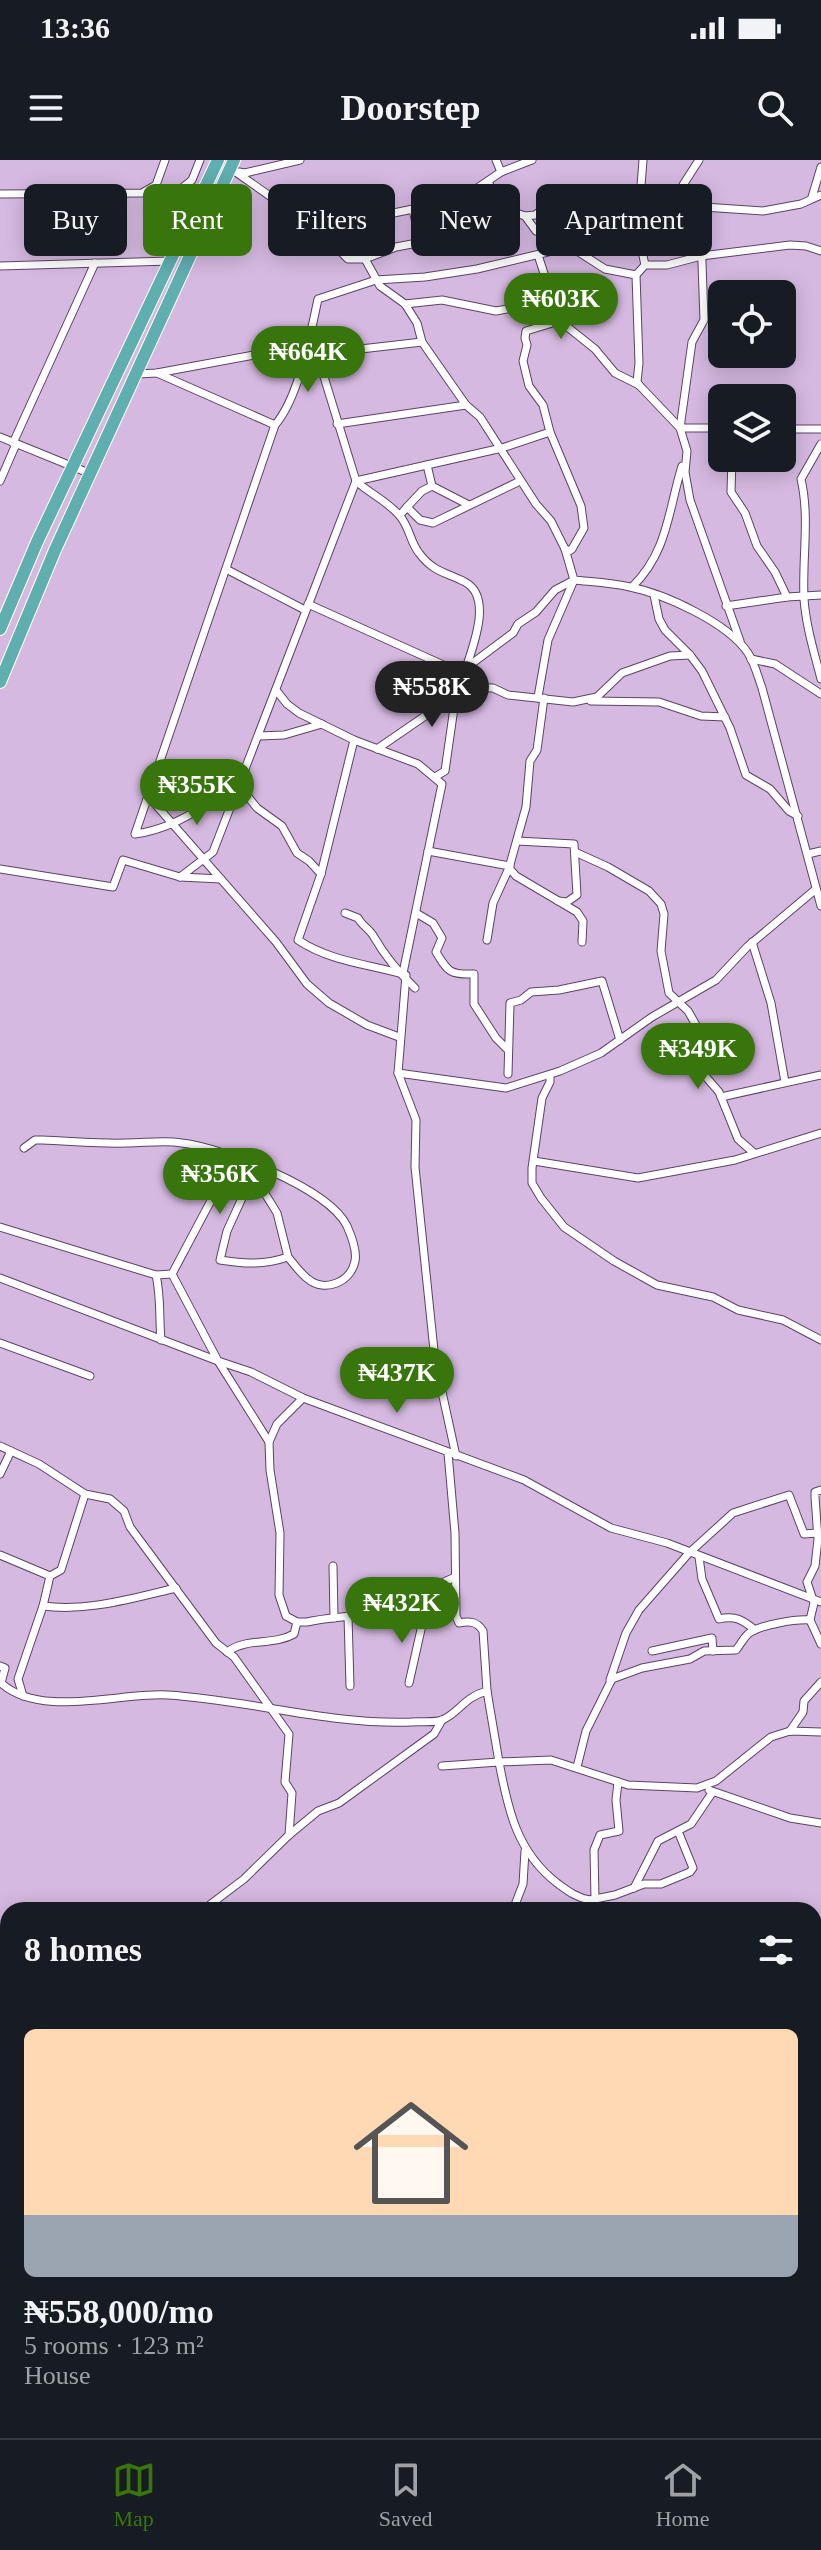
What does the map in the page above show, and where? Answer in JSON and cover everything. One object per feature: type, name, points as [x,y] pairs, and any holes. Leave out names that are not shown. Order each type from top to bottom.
[{"type":"highway","points":[[0,629],[72,468],[218,160]]},
{"type":"highway","points":[[0,682],[55,550],[232,164]]},
{"type":"street","points":[[156,184],[165,160]]},
{"type":"street","points":[[187,184],[192,180],[200,160]]},
{"type":"street","points":[[232,164],[245,173],[300,160]]},
{"type":"street","points":[[496,160],[501,172]]},
{"type":"street","points":[[484,184],[501,172],[532,160]]},
{"type":"street","points":[[641,184],[643,160]]},
{"type":"street","points":[[684,184],[699,160]]},
{"type":"street","points":[[232,164],[321,232],[348,259],[373,256]]},
{"type":"street","points":[[712,207],[763,211],[801,204],[817,196],[821,167]]},
{"type":"street","points":[[488,181],[499,207],[525,216],[536,214]]},
{"type":"street","points":[[0,194],[143,193]]},
{"type":"street","points":[[525,216],[536,231]]},
{"type":"street","points":[[712,255],[797,245],[821,251]]},
{"type":"street","points":[[245,774],[238,776],[198,810],[172,823],[135,834],[275,425],[289,405],[308,345],[318,299],[376,280],[425,277],[536,255]]},
{"type":"street","points":[[538,256],[555,317],[595,349],[615,373],[639,385],[680,428],[708,428]]},
{"type":"street","points":[[585,256],[605,269],[636,275]]},
{"type":"street","points":[[644,256],[645,265]]},
{"type":"street","points":[[639,385],[636,275],[645,265],[667,265],[701,256],[704,320],[692,342],[680,428],[687,451],[685,472],[690,500],[726,606],[762,688],[821,906]]},
{"type":"street","points":[[365,259],[380,286],[405,304],[417,323],[422,342],[466,405],[480,417],[520,481],[551,521],[565,549],[574,580],[548,640],[537,750],[530,761],[529,786],[517,841],[510,867],[493,903],[487,940]]},
{"type":"street","points":[[0,266],[171,261]]},
{"type":"street","points":[[0,481],[95,263]]},
{"type":"street","points":[[405,304],[442,300],[496,311],[553,301]]},
{"type":"street","points":[[559,321],[526,331],[527,345],[523,355],[529,386],[543,405],[550,432],[581,506],[584,528],[572,549],[565,549]]},
{"type":"street","points":[[317,354],[422,342]]},
{"type":"street","points":[[138,374],[308,345]]},
{"type":"street","points":[[308,345],[317,354],[356,481],[400,515],[419,553],[443,575],[466,583],[473,590],[479,619],[478,633],[457,687],[445,771],[435,777]]},
{"type":"street","points":[[157,373],[275,425]]},
{"type":"street","points":[[337,424],[466,405]]},
{"type":"street","points":[[796,429],[821,429]]},
{"type":"street","points":[[356,481],[502,448],[550,432]]},
{"type":"street","points":[[0,437],[91,474]]},
{"type":"street","points":[[821,444],[801,479],[806,497],[804,597],[821,679]]},
{"type":"street","points":[[632,587],[648,571],[662,542],[687,451]]},
{"type":"street","points":[[427,465],[432,486],[469,505]]},
{"type":"street","points":[[732,472],[731,492],[745,513],[757,546],[787,597]]},
{"type":"street","points":[[180,877],[213,852],[356,481]]},
{"type":"street","points":[[407,507],[420,520],[433,523],[520,481]]},
{"type":"street","points":[[400,515],[422,491],[432,486]]},
{"type":"street","points":[[226,569],[307,607],[463,670]]},
{"type":"street","points":[[377,749],[425,716],[432,700],[463,670],[513,633],[518,624],[536,612],[555,590],[574,580],[632,587],[654,595],[706,619],[743,647]]},
{"type":"street","points":[[654,595],[659,619],[665,630],[702,671],[725,717],[746,775],[770,789],[789,811],[798,816]]},
{"type":"street","points":[[726,606],[821,595]]},
{"type":"street","points":[[585,700],[606,690],[622,673],[670,656],[690,655]]},
{"type":"street","points":[[751,659],[775,664],[821,694]]},
{"type":"street","points":[[457,687],[493,688],[508,695],[573,702],[659,702],[701,716],[725,717]]},
{"type":"street","points":[[276,690],[291,708],[354,740],[418,764],[442,784],[405,974],[398,1073],[416,1120],[415,1167],[435,1360],[452,1454],[455,1608],[459,1623],[469,1621],[483,1631],[487,1691],[499,1762],[508,1807],[525,1851],[553,1880],[588,1902]]},
{"type":"street","points":[[259,736],[284,735],[322,724]]},
{"type":"street","points":[[354,740],[321,874],[298,940],[310,948],[351,963],[364,962],[405,974]]},
{"type":"street","points":[[245,774],[245,793],[257,808],[282,826],[297,853],[321,874]]},
{"type":"street","points":[[149,797],[276,942],[307,984],[342,1011],[399,1037]]},
{"type":"street","points":[[517,841],[574,844],[577,895],[583,921],[582,942]]},
{"type":"street","points":[[428,851],[510,867],[516,876],[577,912],[583,921]]},
{"type":"street","points":[[808,854],[821,851]]},
{"type":"street","points":[[575,852],[608,867],[657,897],[664,914],[661,951],[669,993],[688,1011],[700,1032],[706,1077],[721,1097],[738,1139],[754,1153]]},
{"type":"street","points":[[0,869],[113,887],[123,860],[180,877],[221,879]]},
{"type":"street","points":[[398,1073],[506,1088],[550,1075],[601,1053],[716,980],[752,942],[817,885]]},
{"type":"street","points":[[558,901],[567,902],[577,895]]},
{"type":"street","points":[[345,913],[358,918],[373,935],[380,951],[415,988]]},
{"type":"street","points":[[416,913],[433,923],[442,938],[436,952],[451,973],[474,974],[474,1004],[496,1038],[508,1050]]},
{"type":"street","points":[[752,942],[771,1003],[785,1082]]},
{"type":"street","points":[[508,1074],[510,1003],[521,1000],[531,992],[602,981],[620,1040]]},
{"type":"street","points":[[550,1075],[542,1098],[532,1183],[564,1227],[657,1285],[713,1297],[738,1310],[783,1320],[821,1340]]},
{"type":"street","points":[[721,1097],[821,1075]]},
{"type":"street","points":[[534,1161],[638,1178],[735,1160],[821,1133]]},
{"type":"street","points":[[24,1148],[35,1140],[180,1142],[258,1166],[300,1184],[344,1219],[352,1236],[355,1261],[347,1277],[332,1286],[308,1279],[288,1257],[277,1213],[253,1174]]},
{"type":"street","points":[[258,1166],[227,1231],[220,1260],[267,1264],[288,1257]]},
{"type":"street","points":[[172,1274],[224,1176],[253,1174]]},
{"type":"street","points":[[0,1227],[156,1275],[172,1274]]},
{"type":"street","points":[[172,1274],[218,1361],[269,1442],[280,1533],[279,1595],[286,1616],[297,1622],[423,1610],[435,1606],[455,1608]]},
{"type":"street","points":[[156,1275],[160,1293],[158,1314],[161,1340]]},
{"type":"street","points":[[0,1278],[251,1372],[303,1398],[367,1419],[524,1480],[611,1528],[667,1543],[817,1600]]},
{"type":"street","points":[[0,1343],[90,1376]]},
{"type":"street","points":[[269,1442],[277,1424],[303,1398]]},
{"type":"street","points":[[0,1446],[39,1464],[85,1494],[110,1499],[124,1511],[130,1527],[216,1643],[234,1657],[289,1734],[285,1782],[292,1793],[289,1835]]},
{"type":"street","points":[[0,1474],[11,1451]]},
{"type":"street","points":[[821,1490],[815,1494],[815,1566],[807,1582],[817,1600],[810,1620],[821,1644]]},
{"type":"street","points":[[23,1696],[18,1679],[50,1576],[61,1570],[85,1494]]},
{"type":"street","points":[[577,1767],[586,1731],[610,1680],[626,1633],[639,1610],[689,1553],[733,1513],[789,1495],[804,1534],[817,1533]]},
{"type":"street","points":[[0,1555],[50,1576]]},
{"type":"street","points":[[699,1557],[702,1579],[719,1619],[731,1616],[744,1620],[755,1630]]},
{"type":"street","points":[[333,1566],[334,1618]]},
{"type":"street","points":[[409,1683],[423,1610],[423,1586],[455,1577]]},
{"type":"street","points":[[43,1606],[58,1608],[123,1601],[176,1588]]},
{"type":"street","points":[[348,1616],[350,1686]]},
{"type":"street","points":[[610,1680],[630,1671],[713,1651],[736,1650],[755,1630],[810,1620]]},
{"type":"street","points":[[227,1652],[238,1644],[283,1640],[294,1634],[297,1622]]},
{"type":"street","points":[[652,1651],[712,1638],[713,1651]]},
{"type":"street","points":[[0,1666],[5,1668],[1,1684],[23,1696],[90,1702],[165,1695],[269,1706],[354,1720],[442,1720]]},
{"type":"street","points":[[790,1731],[804,1709],[804,1701],[821,1682]]},
{"type":"street","points":[[214,1902],[244,1879],[318,1811],[339,1803],[434,1734],[442,1720],[469,1697],[487,1691]]},
{"type":"street","points":[[442,1766],[551,1760],[628,1785],[704,1787],[771,1737],[790,1731],[821,1732]]},
{"type":"street","points":[[594,1902],[594,1850],[600,1835],[619,1831],[618,1782]]},
{"type":"street","points":[[704,1787],[712,1793],[790,1818],[821,1823]]},
{"type":"street","points":[[634,1888],[658,1841],[691,1824],[712,1793]]},
{"type":"street","points":[[601,1902],[644,1884],[661,1884],[690,1872],[693,1868],[678,1831]]},
{"type":"street","points":[[516,1902],[523,1884],[525,1851]]}]
